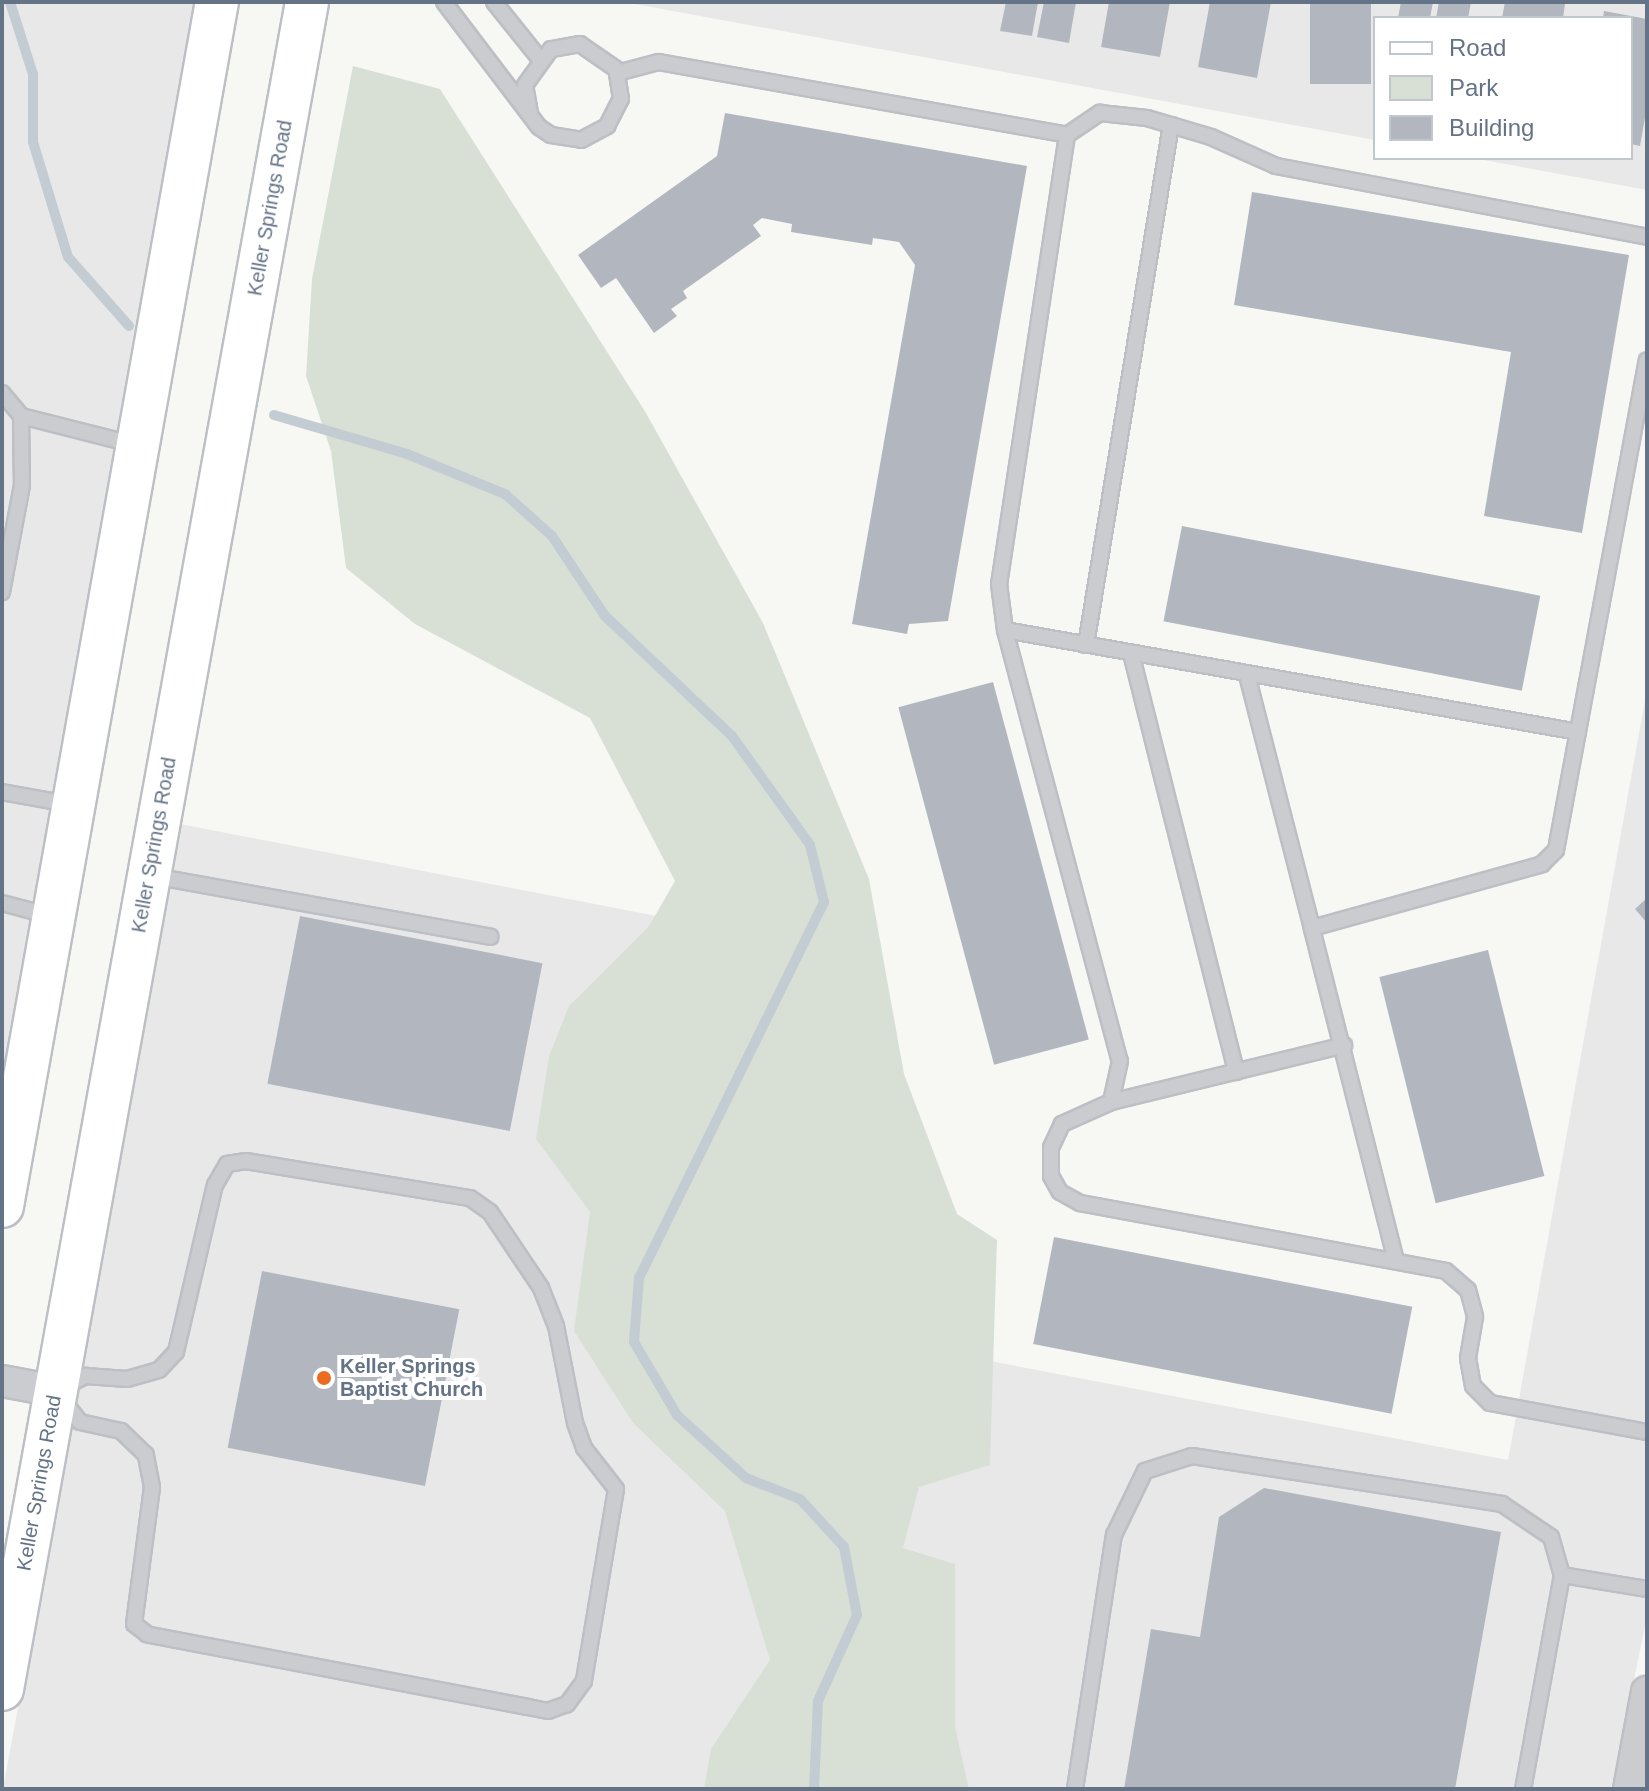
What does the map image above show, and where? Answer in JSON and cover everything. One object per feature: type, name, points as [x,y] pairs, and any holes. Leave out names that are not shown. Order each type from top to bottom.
[{"type":"main road","points":[[2,1206],[51,916],[217,2]]},
{"type":"main road","name":"Keller Springs Road","points":[[2,1689],[307,2]]},
{"type":"street","points":[[2,1381],[56,1391]]},
{"type":"street","points":[[1629,1789],[1647,1692]]},
{"type":"lane","points":[[444,2],[530,114],[566,140],[595,135],[616,114],[617,73],[607,57],[580,44],[539,58],[525,85],[530,114]]},
{"type":"lane","points":[[494,2],[539,58]]},
{"type":"lane","points":[[617,73],[659,62],[1067,135],[1100,113],[1171,125],[1276,166],[1647,237]]},
{"type":"lane","points":[[1086,645],[1171,125]]},
{"type":"lane","points":[[1067,135],[999,584],[1005,630],[1120,1061],[1111,1102]]},
{"type":"lane","points":[[1312,928],[1542,864],[1556,850],[1647,360]]},
{"type":"lane","points":[[2,393],[21,416],[137,445]]},
{"type":"lane","points":[[2,592],[22,485],[21,416]]},
{"type":"lane","points":[[1005,630],[1578,732]]},
{"type":"lane","points":[[1131,653],[1236,1072]]},
{"type":"lane","points":[[1247,675],[1344,1045],[1396,1261]]},
{"type":"lane","points":[[2,792],[72,805]]},
{"type":"lane","points":[[149,875],[491,937]]},
{"type":"lane","points":[[2,903],[51,916]]},
{"type":"lane","points":[[1344,1045],[1111,1102],[1062,1124],[1051,1148],[1051,1176],[1060,1192],[1080,1203],[1446,1271],[1468,1290],[1475,1317],[1468,1358],[1473,1386],[1490,1403],[1647,1432]]},
{"type":"lane","points":[[246,1161],[470,1198],[490,1212],[541,1288],[556,1326],[575,1423],[616,1489],[584,1681],[567,1704],[548,1711],[147,1634],[134,1624],[132,1610],[152,1487],[146,1455],[121,1431],[80,1422],[56,1391],[86,1376],[127,1379],[159,1370],[184,1335],[215,1185],[227,1164],[246,1161]]},
{"type":"lane","points":[[1075,1789],[1114,1535],[1145,1471],[1192,1456],[1502,1504],[1551,1537],[1562,1575],[1523,1789]]},
{"type":"lane","points":[[1562,1575],[1647,1589]]},
{"type":"shaded area","points":[[2,2],[200,2],[2,1094]]},
{"type":"shaded area","points":[[624,2],[1647,2],[1647,190],[1484,160],[1633,160],[1633,16],[1373,16],[1373,140]]},
{"type":"shaded area","points":[[1647,689],[1647,1617],[1611,1789],[3,1789],[180,824],[662,917],[603,1287],[1508,1460]]},
{"type":"green space","points":[[353,66],[440,89],[646,413],[763,623],[869,879],[904,1074],[957,1214],[997,1240],[990,1465],[919,1487],[903,1548],[955,1564],[955,1727],[969,1789],[704,1789],[711,1749],[770,1660],[725,1511],[633,1423],[574,1331],[590,1212],[536,1139],[549,1056],[569,1006],[649,926],[675,881],[590,718],[415,624],[346,568],[331,451],[306,376],[312,279]]},
{"type":"building","points":[[1006,2],[1038,2],[1032,36],[1000,31]]},
{"type":"building","points":[[1044,2],[1076,2],[1069,43],[1037,37]]},
{"type":"building","points":[[1109,2],[1170,2],[1160,57],[1101,47]]},
{"type":"building","points":[[1210,2],[1271,2],[1257,78],[1198,67]]},
{"type":"building","points":[[1310,2],[1371,2],[1371,84],[1310,84]]},
{"type":"building","points":[[1401,2],[1433,2],[1430,16],[1398,16]]},
{"type":"building","points":[[1439,2],[1471,2],[1468,16],[1436,16]]},
{"type":"building","points":[[1505,2],[1565,4],[1563,16],[1502,16]]},
{"type":"building","points":[[1604,11],[1631,16],[1603,16]]},
{"type":"building","points":[[1633,16],[1647,19],[1647,106],[1640,146],[1633,144]]},
{"type":"building","points":[[725,113],[1027,166],[948,621],[909,624],[907,634],[852,624],[915,265],[899,242],[873,238],[872,245],[791,232],[792,224],[762,218],[753,225],[761,236],[683,291],[687,298],[671,309],[677,316],[654,333],[616,278],[601,288],[578,255],[717,156]]},
{"type":"building","points":[[1252,192],[1629,255],[1582,533],[1484,516],[1511,352],[1234,305]]},
{"type":"building","points":[[1182,526],[1540,596],[1522,691],[1163,621]]},
{"type":"building","points":[[993,682],[1089,1039],[994,1065],[898,707]]},
{"type":"building","points":[[1647,898],[1647,923],[1635,909]]},
{"type":"building","points":[[300,916],[542,963],[510,1131],[267,1084]]},
{"type":"building","points":[[1488,950],[1544,1176],[1436,1203],[1379,977]]},
{"type":"building","points":[[1054,1237],[1412,1307],[1391,1414],[1033,1344]]},
{"type":"building","points":[[262,1271],[459,1309],[425,1486],[228,1448]]},
{"type":"building","points":[[1264,1488],[1501,1532],[1455,1789],[1124,1789],[1151,1629],[1200,1637],[1219,1517]]},
{"type":"waterway","points":[[10,2],[33,74],[33,142],[68,257],[129,326]]},
{"type":"waterway","points":[[274,415],[407,454],[505,494],[552,536],[605,616],[732,736],[810,845],[824,902],[639,1278],[634,1342],[677,1415],[746,1478],[800,1499],[844,1547],[857,1615],[818,1701],[814,1789]]},
{"type":"place","name":"Keller Springs Baptist Church","points":[[324,1378]]}]
